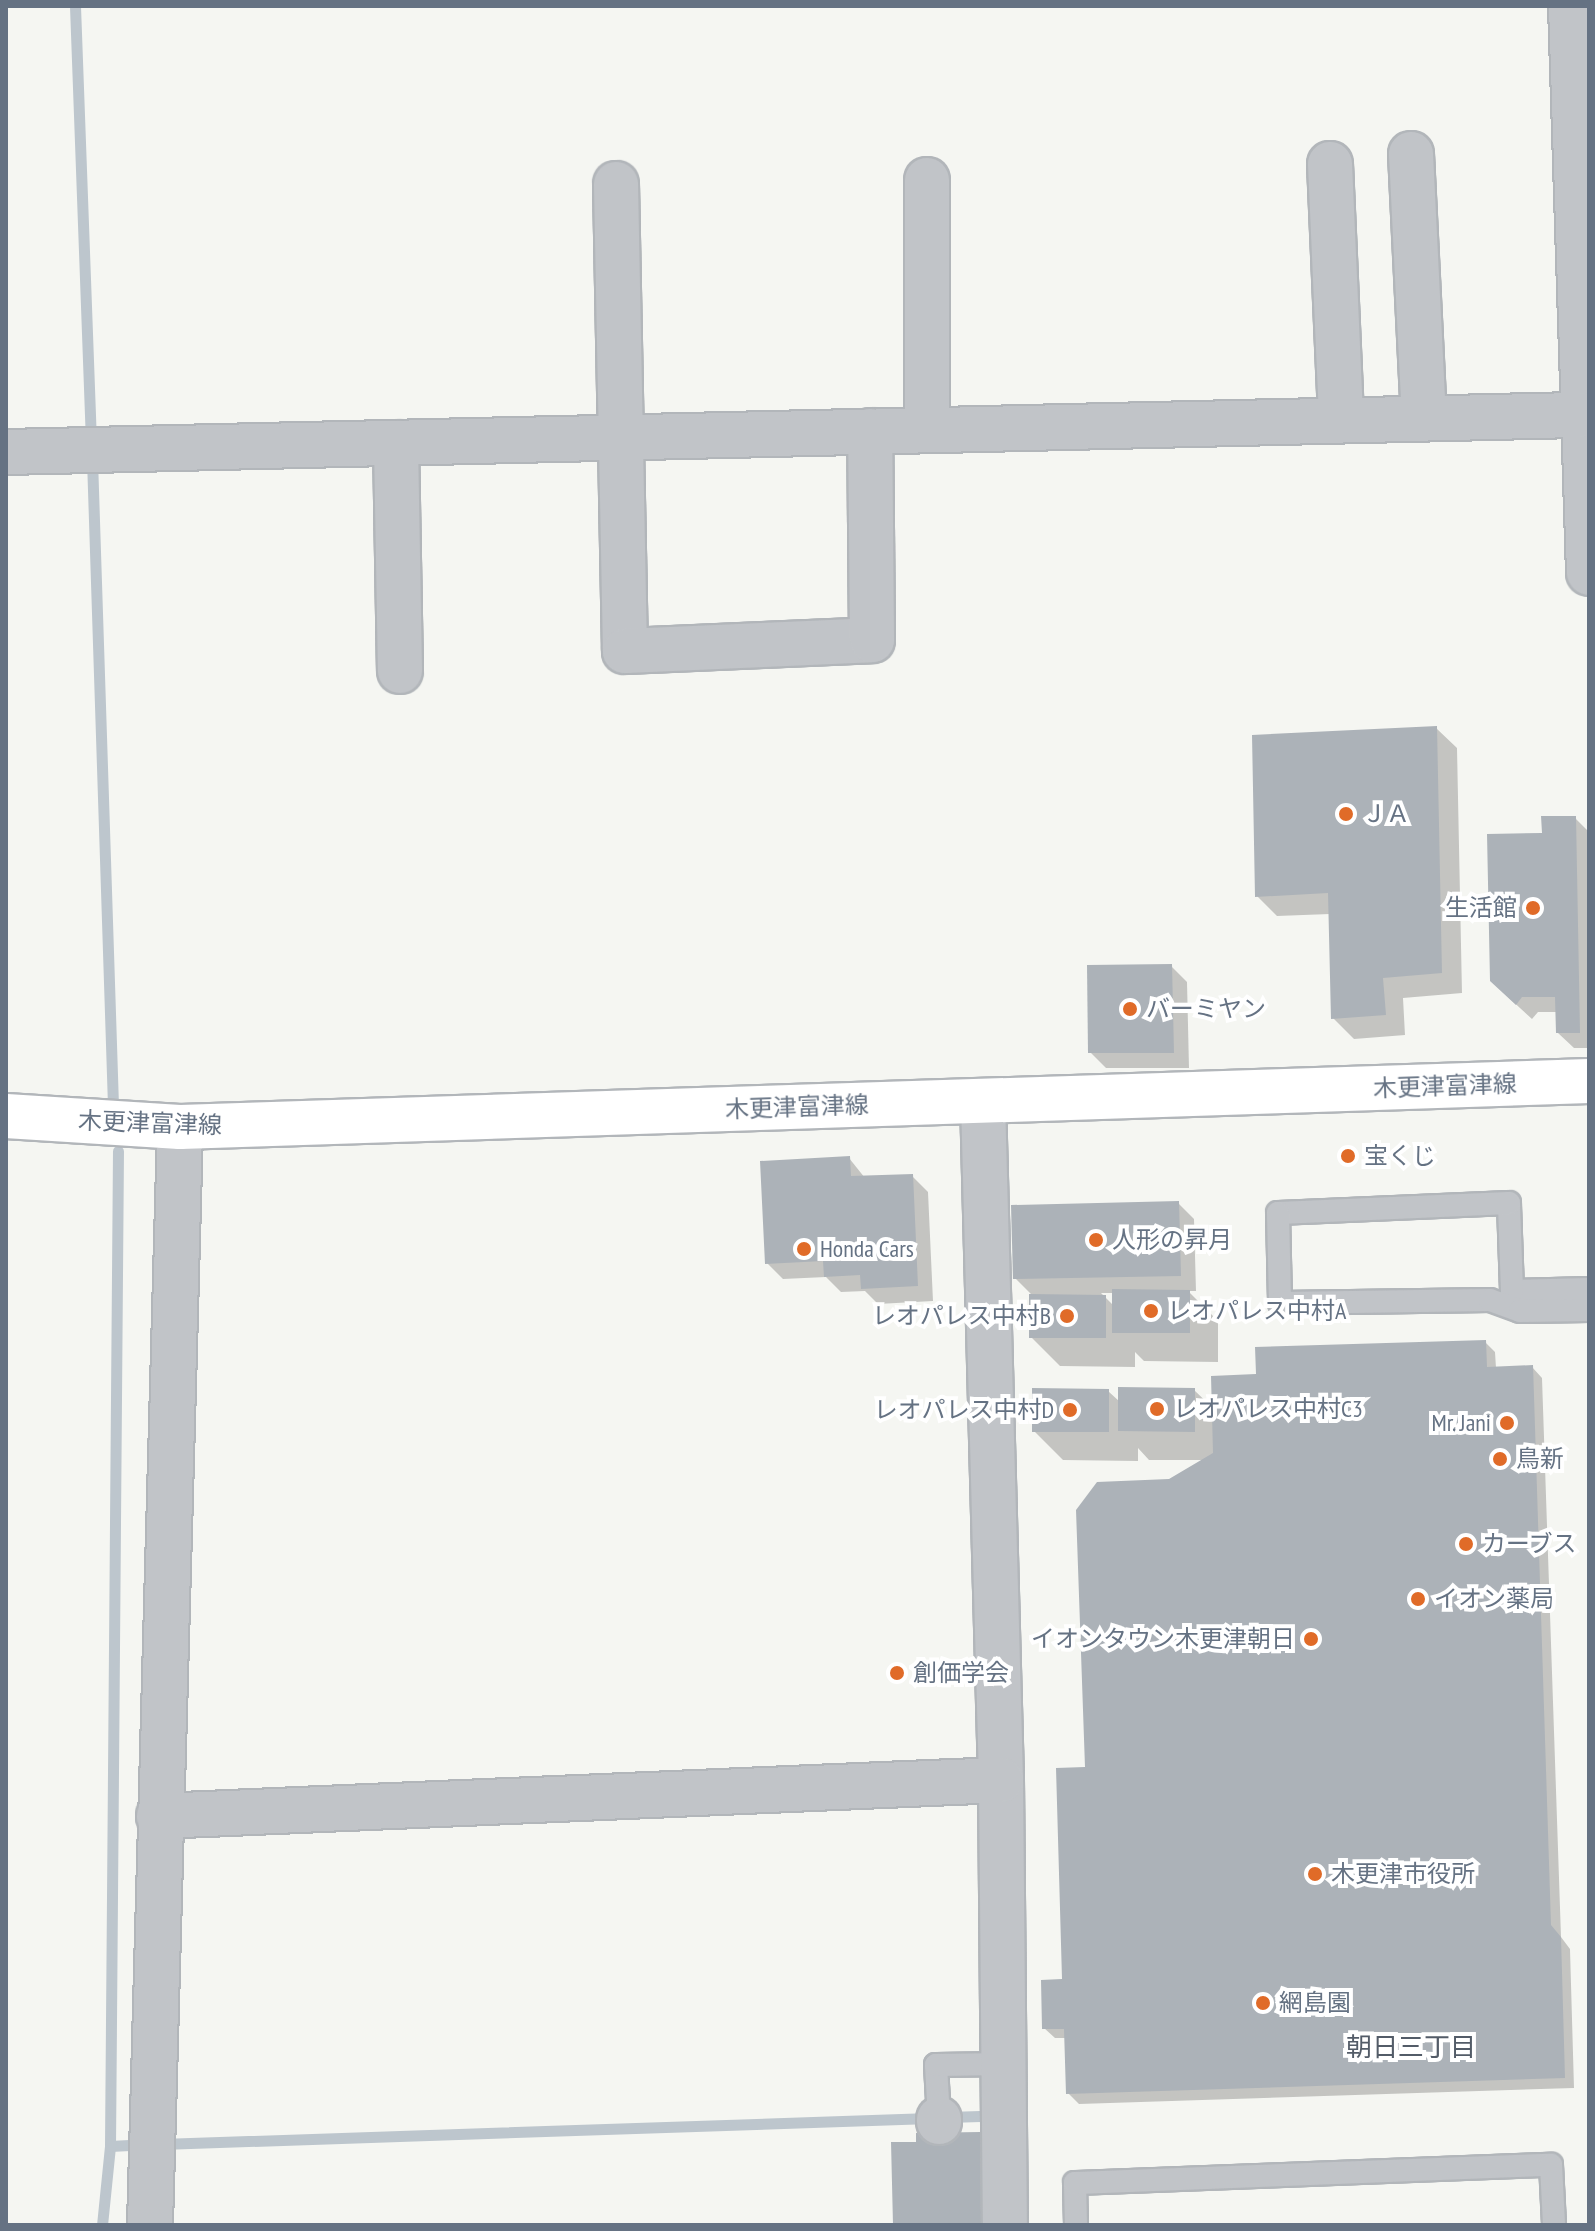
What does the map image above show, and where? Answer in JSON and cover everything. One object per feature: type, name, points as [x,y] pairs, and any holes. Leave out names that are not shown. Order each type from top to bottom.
[{"type":"main road","name":"木更津富津線","points":[[6,1116],[180,1127],[1589,1081]]},
{"type":"street","points":[[1577,22],[1582,198],[1580,415],[1589,573]]},
{"type":"street","points":[[1411,154],[1424,418]]},
{"type":"street","points":[[1330,164],[1341,420]]},
{"type":"street","points":[[927,180],[927,430]]},
{"type":"street","points":[[616,184],[625,651],[872,640],[870,431]]},
{"type":"street","points":[[6,452],[1580,415]]},
{"type":"street","points":[[396,443],[400,671]]},
{"type":"street","points":[[983,1101],[1001,1780],[1005,2225]]},
{"type":"street","points":[[150,2225],[180,1127]]},
{"type":"street","points":[[159,1816],[1001,1780]]},
{"type":"lane","points":[[1589,1289],[1512,1291],[1509,1203],[1278,1213],[1280,1303],[1490,1300],[1520,1311],[1589,1310]]},
{"type":"lane","points":[[938,2113],[936,2065],[1005,2096]]},
{"type":"lane","points":[[1076,2225],[1075,2183],[1551,2165],[1554,2225]]},
{"type":"building","name":"ＪＡ","points":[[1437,726],[1442,973],[1383,978],[1386,1015],[1331,1019],[1328,893],[1255,897],[1252,735]]},
{"type":"building","name":"生活館","points":[[1541,816],[1576,816],[1580,1033],[1556,1033],[1555,997],[1522,997],[1516,1005],[1490,981],[1487,834],[1542,833]]},
{"type":"building","name":"バーミヤン","points":[[1172,964],[1174,1053],[1088,1053],[1087,965]]},
{"type":"building","points":[[850,1156],[851,1176],[913,1174],[918,1286],[861,1289],[860,1275],[824,1277],[823,1261],[765,1264],[760,1161]]},
{"type":"building","name":"人形の昇月","points":[[1179,1201],[1181,1276],[1013,1279],[1011,1205]]},
{"type":"building","name":"レオパレス中村A","points":[[1112,1289],[1190,1290],[1190,1333],[1112,1333]]},
{"type":"building","name":"レオパレス中村B","points":[[1029,1294],[1106,1295],[1106,1338],[1029,1338]]},
{"type":"building","name":"イオンタウン木更津朝日","points":[[1486,1340],[1487,1367],[1533,1365],[1551,1925],[1561,1937],[1565,2078],[1066,2094],[1064,2029],[1042,2029],[1041,1980],[1062,1979],[1056,1768],[1085,1767],[1076,1510],[1097,1482],[1169,1479],[1213,1453],[1211,1376],[1256,1374],[1255,1347]]},
{"type":"building","name":"レオパレス中村C3","points":[[1118,1387],[1195,1388],[1195,1432],[1118,1431]]},
{"type":"building","name":"レオパレス中村D","points":[[1032,1388],[1109,1389],[1109,1432],[1032,1432]]},
{"type":"building","points":[[980,2132],[982,2225],[893,2225],[891,2142],[916,2142],[916,2133]]},
{"type":"waterway","points":[[75,6],[91,442]]},
{"type":"waterway","points":[[92,459],[113,1106]]},
{"type":"waterway","points":[[102,2225],[110,2146],[118,1151]]},
{"type":"waterway","points":[[948,2117],[980,2116]]},
{"type":"waterway","points":[[161,2144],[931,2118]]},
{"type":"waterway","points":[[110,2146],[144,2144]]},
{"type":"place","name":"ＪＡ","points":[[1346,814]]},
{"type":"place","name":"生活館","points":[[1533,908]]},
{"type":"place","name":"バーミヤン","points":[[1130,1009]]},
{"type":"place","name":"宝くじ","points":[[1348,1156]]},
{"type":"place","name":"人形の昇月","points":[[1096,1240]]},
{"type":"place","name":"Honda Cars","points":[[804,1249]]},
{"type":"place","name":"レオパレス中村A","points":[[1151,1311]]},
{"type":"place","name":"レオパレス中村B","points":[[1067,1316]]},
{"type":"place","name":"レオパレス中村C3","points":[[1157,1409]]},
{"type":"place","name":"レオパレス中村D","points":[[1070,1410]]},
{"type":"place","name":"Mr. Jani","points":[[1507,1423]]},
{"type":"place","name":"鳥新","points":[[1500,1459]]},
{"type":"place","name":"カーブス","points":[[1466,1544]]},
{"type":"place","name":"イオン薬局","points":[[1418,1599]]},
{"type":"place","name":"イオンタウン木更津朝日","points":[[1311,1639]]},
{"type":"place","name":"創価学会","points":[[897,1673]]},
{"type":"place","name":"木更津市役所","points":[[1315,1874]]},
{"type":"place","name":"網島園","points":[[1263,2003]]},
{"type":"district","name":"朝日三丁目","points":[[1411,2047]]}]
